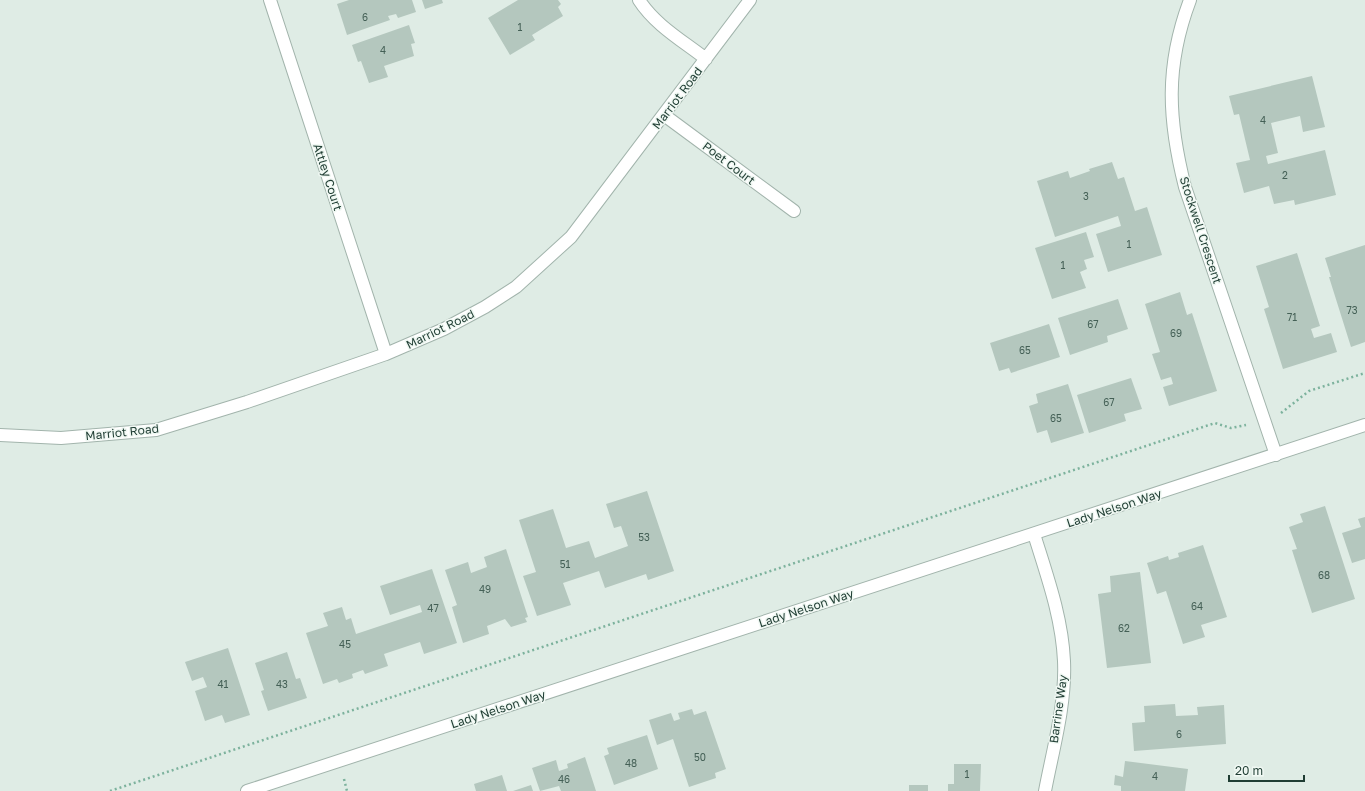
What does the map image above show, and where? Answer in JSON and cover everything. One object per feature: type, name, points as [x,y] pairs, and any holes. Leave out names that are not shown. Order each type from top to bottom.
[{"type":"street","name":"Attley Court","points":[[270,0],[386,354]]},
{"type":"street","points":[[639,0],[646,11],[657,22],[706,59]]},
{"type":"street","name":"Marriot Road","points":[[0,435],[61,438],[156,430],[240,405],[386,354],[444,328],[485,307],[516,287],[547,261],[576,231],[750,0]]},
{"type":"street","name":"Stockwell Crescent","points":[[1190,0],[1181,22],[1171,88],[1172,117],[1177,153],[1185,187],[1276,455]]},
{"type":"street","name":"Poet Court","points":[[664,115],[794,211]]},
{"type":"street","name":"Lady Nelson Way","points":[[247,791],[1365,425]]},
{"type":"street","name":"Barrine Way","points":[[1034,534],[1061,628],[1064,662],[1062,702],[1045,791]]},
{"type":"path","points":[[110,791],[1215,423],[1237,428],[1281,413],[1309,391],[1365,373]]},
{"type":"building","points":[[349,0],[412,0],[416,12],[398,18],[396,14],[388,16],[390,20],[347,35],[337,4]]},
{"type":"building","points":[[422,0],[442,0],[443,3],[425,9]]},
{"type":"building","points":[[518,0],[558,0],[561,4],[558,7],[563,16],[532,35],[535,40],[510,55],[488,18]]},
{"type":"building","points":[[409,25],[415,43],[411,44],[414,56],[384,66],[388,77],[369,83],[361,61],[358,62],[352,45]]},
{"type":"building","points":[[1312,76],[1325,127],[1303,132],[1300,116],[1271,123],[1278,153],[1266,156],[1268,164],[1325,150],[1336,195],[1295,205],[1294,200],[1274,204],[1269,186],[1244,193],[1236,163],[1250,160],[1239,114],[1234,115],[1229,96]]},
{"type":"building","points":[[1112,162],[1118,179],[1124,177],[1135,211],[1147,207],[1162,255],[1108,272],[1096,234],[1121,226],[1118,216],[1055,237],[1037,181],[1068,171],[1070,178],[1090,171],[1089,169]]},
{"type":"building","points":[[1086,232],[1094,257],[1084,260],[1087,269],[1080,272],[1086,288],[1052,299],[1035,248]]},
{"type":"building","points":[[1365,245],[1365,342],[1351,347],[1329,277],[1331,277],[1325,258]]},
{"type":"building","points":[[1297,253],[1320,326],[1311,329],[1314,338],[1331,333],[1337,352],[1283,369],[1264,309],[1269,307],[1256,266]]},
{"type":"building","points":[[1180,292],[1187,315],[1192,313],[1217,391],[1169,406],[1163,387],[1173,384],[1171,377],[1161,380],[1152,354],[1160,352],[1145,304]]},
{"type":"building","points":[[1118,299],[1128,329],[1107,336],[1108,342],[1070,355],[1058,318]]},
{"type":"building","points":[[1049,324],[1060,357],[1011,373],[1009,368],[999,371],[990,343]]},
{"type":"building","points":[[1131,378],[1142,409],[1124,414],[1126,421],[1089,433],[1077,395]]},
{"type":"building","points":[[1068,384],[1084,433],[1051,443],[1047,430],[1037,433],[1029,406],[1038,403],[1036,394]]},
{"type":"building","points":[[647,491],[674,571],[648,580],[646,574],[605,588],[599,571],[563,583],[571,605],[537,616],[523,576],[536,572],[519,520],[553,509],[566,548],[589,541],[595,558],[628,546],[621,526],[614,528],[606,504]]},
{"type":"building","points":[[1325,506],[1355,599],[1312,613],[1292,550],[1297,549],[1289,527],[1303,522],[1300,514]]},
{"type":"building","points":[[1365,517],[1365,559],[1352,563],[1342,533],[1361,527],[1358,519]]},
{"type":"building","points":[[1203,545],[1227,617],[1201,625],[1205,637],[1183,644],[1166,591],[1157,594],[1147,563],[1168,556],[1169,560],[1179,557],[1178,553]]},
{"type":"building","points":[[506,549],[528,617],[525,618],[527,622],[511,627],[505,619],[487,626],[489,634],[463,643],[452,607],[457,605],[445,570],[468,562],[471,573],[487,567],[484,557]]},
{"type":"building","points":[[432,569],[457,643],[424,654],[420,642],[384,654],[388,666],[365,674],[363,670],[352,674],[353,678],[339,683],[337,679],[323,684],[306,633],[328,626],[323,613],[342,607],[346,620],[351,618],[356,634],[422,612],[420,605],[390,615],[380,586]]},
{"type":"building","points":[[1140,572],[1151,663],[1107,668],[1098,594],[1111,592],[1110,576]]},
{"type":"building","points":[[228,648],[250,715],[225,723],[222,715],[205,721],[195,691],[207,687],[203,677],[192,681],[185,662]]},
{"type":"building","points":[[287,652],[296,679],[300,678],[307,698],[268,711],[261,691],[264,690],[255,663]]},
{"type":"building","points":[[1175,704],[1176,716],[1198,715],[1197,707],[1224,705],[1226,744],[1134,751],[1132,723],[1145,722],[1144,706]]},
{"type":"building","points":[[692,709],[694,715],[706,711],[726,769],[715,773],[716,778],[689,787],[673,739],[657,745],[649,720],[671,713],[674,721],[680,719],[678,713]]},
{"type":"building","points":[[647,735],[658,769],[614,785],[604,756],[609,754],[607,748]]},
{"type":"building","points":[[585,757],[596,791],[561,791],[559,786],[540,791],[532,768],[556,760],[559,771],[568,768],[567,764]]},
{"type":"building","points":[[1125,761],[1188,769],[1185,791],[1121,791],[1121,786],[1114,785],[1115,775],[1123,777]]},
{"type":"building","points":[[954,764],[981,764],[980,791],[948,791],[948,784],[954,784]]},
{"type":"building","points":[[502,775],[507,791],[476,791],[474,784]]},
{"type":"building","points":[[531,785],[533,791],[513,791]]},
{"type":"building","points":[[909,785],[928,785],[928,791],[909,791]]}]
